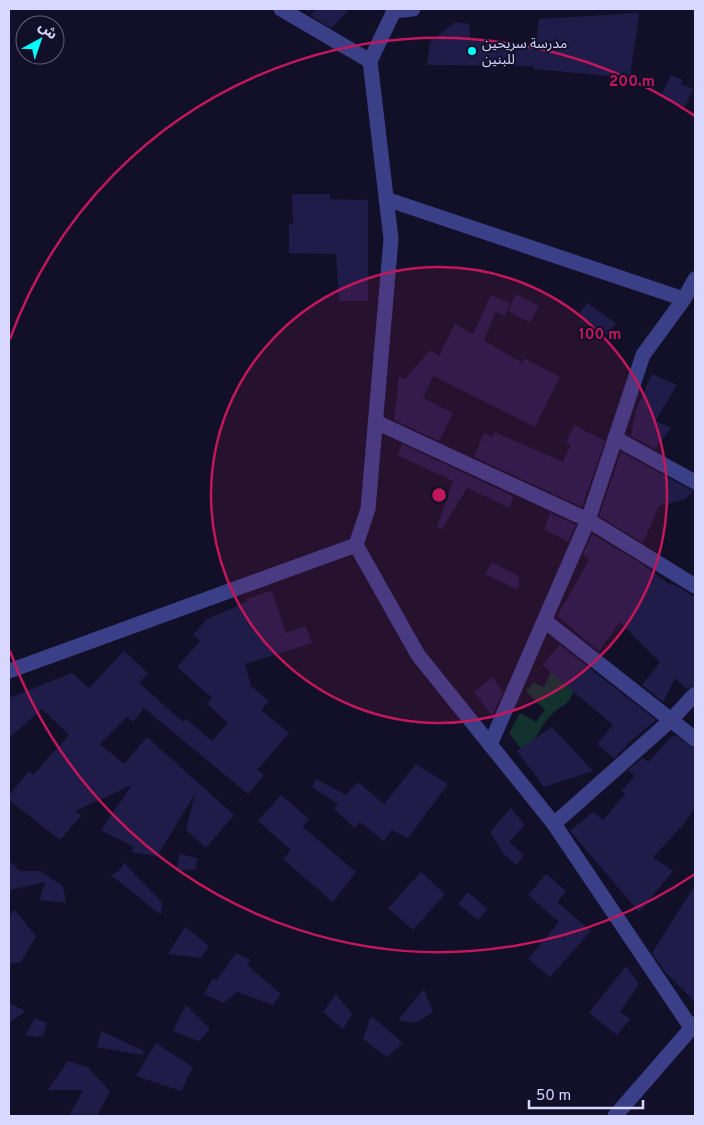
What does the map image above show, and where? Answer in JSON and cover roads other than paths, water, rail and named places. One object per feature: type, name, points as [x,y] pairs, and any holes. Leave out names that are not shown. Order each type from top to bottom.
[{"type":"street","points":[[282,9],[370,61]]},
{"type":"street","points":[[413,9],[394,10],[370,61],[391,239],[368,509],[356,545],[418,655],[554,824],[694,1026],[615,1116]]},
{"type":"street","points":[[386,199],[684,299]]},
{"type":"street","points":[[490,745],[588,520],[643,355],[684,299],[695,279]]},
{"type":"street","points":[[376,422],[588,520],[695,586]]},
{"type":"street","points":[[615,438],[695,482]]},
{"type":"street","points":[[9,671],[356,545]]},
{"type":"street","points":[[544,621],[695,739]]},
{"type":"street","points":[[554,824],[671,720],[695,694]]},
{"type":"place","name":"مدرسة سريحين للبنين","points":[[472,51]]}]
